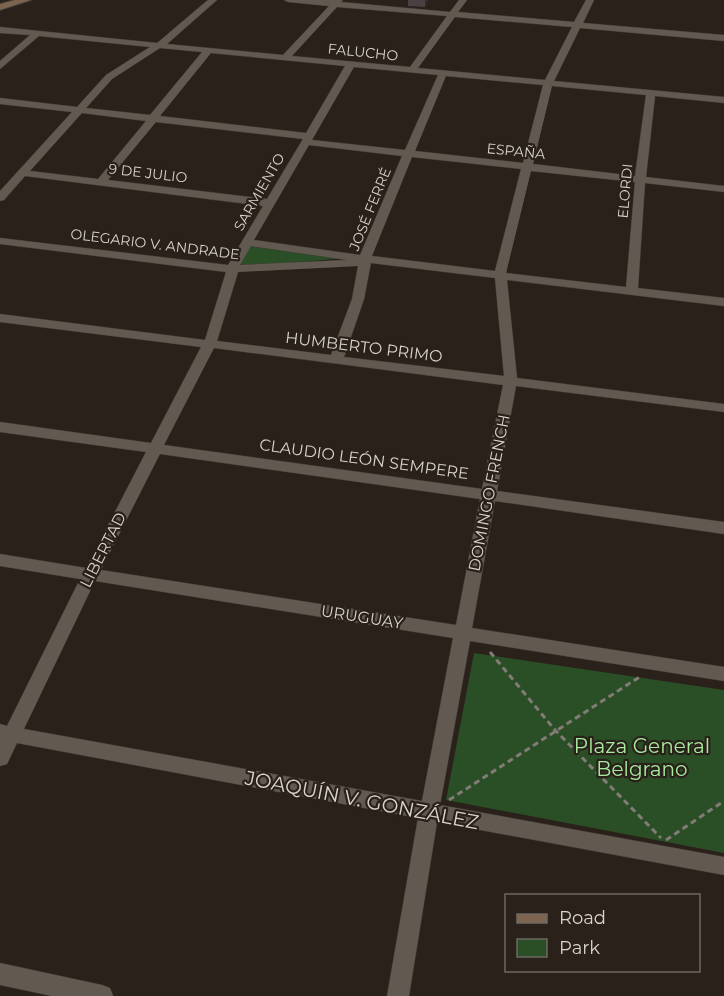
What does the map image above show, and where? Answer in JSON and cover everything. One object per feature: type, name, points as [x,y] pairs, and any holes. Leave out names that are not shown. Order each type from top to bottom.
[{"type":"main road","points":[[0,7],[26,0]]},
{"type":"street","points":[[0,198],[115,72],[159,45],[213,0]]},
{"type":"street","points":[[288,0],[337,2],[453,15],[724,38]]},
{"type":"street","points":[[412,70],[463,0]]},
{"type":"street","name":"DOMINGO FRENCH","points":[[398,996],[429,813],[469,634],[488,494],[510,382],[511,369],[500,274],[548,83],[590,0]]},
{"type":"street","points":[[286,57],[337,2]]},
{"type":"street","name":"FALUCHO","points":[[0,30],[724,100]]},
{"type":"street","points":[[0,66],[37,34]]},
{"type":"street","points":[[101,182],[209,50]]},
{"type":"street","name":"SARMIENTO","points":[[210,343],[234,269],[247,242],[351,64]]},
{"type":"street","name":"JOSÉ FERRÉ","points":[[336,360],[358,299],[365,260],[443,74]]},
{"type":"street","name":"ELORDI","points":[[632,291],[640,180],[651,93]]},
{"type":"street","name":"ESPAÑA","points":[[0,101],[153,118],[409,154],[724,189]]},
{"type":"street","name":"9 DE JULIO","points":[[23,173],[269,203]]},
{"type":"street","name":"OLEGARIO V. ANDRADE","points":[[0,241],[234,269],[365,260]]},
{"type":"street","name":"OLEGARIO V. ANDRADE","points":[[247,242],[365,260],[724,302]]},
{"type":"street","name":"HUMBERTO PRIMO","points":[[0,318],[724,408]]},
{"type":"street","name":"LIBERTAD","points":[[0,758],[6,733],[210,343]]},
{"type":"street","name":"CLAUDIO LEÓN SEMPERE","points":[[0,427],[724,528]]},
{"type":"street","name":"URUGUAY","points":[[0,560],[724,674]]},
{"type":"street","name":"JOAQUÍN V. GONZÁLEZ","points":[[6,733],[724,866]]},
{"type":"street","points":[[0,974],[102,996]]},
{"type":"path","points":[[469,634],[555,730],[664,841],[724,801]]},
{"type":"path","points":[[429,813],[661,663]]},
{"type":"green space","points":[[250,245],[344,258],[245,267],[240,264]]},
{"type":"green space","name":"Plaza General Belgrano","points":[[474,653],[724,690],[724,853],[446,800]]}]
